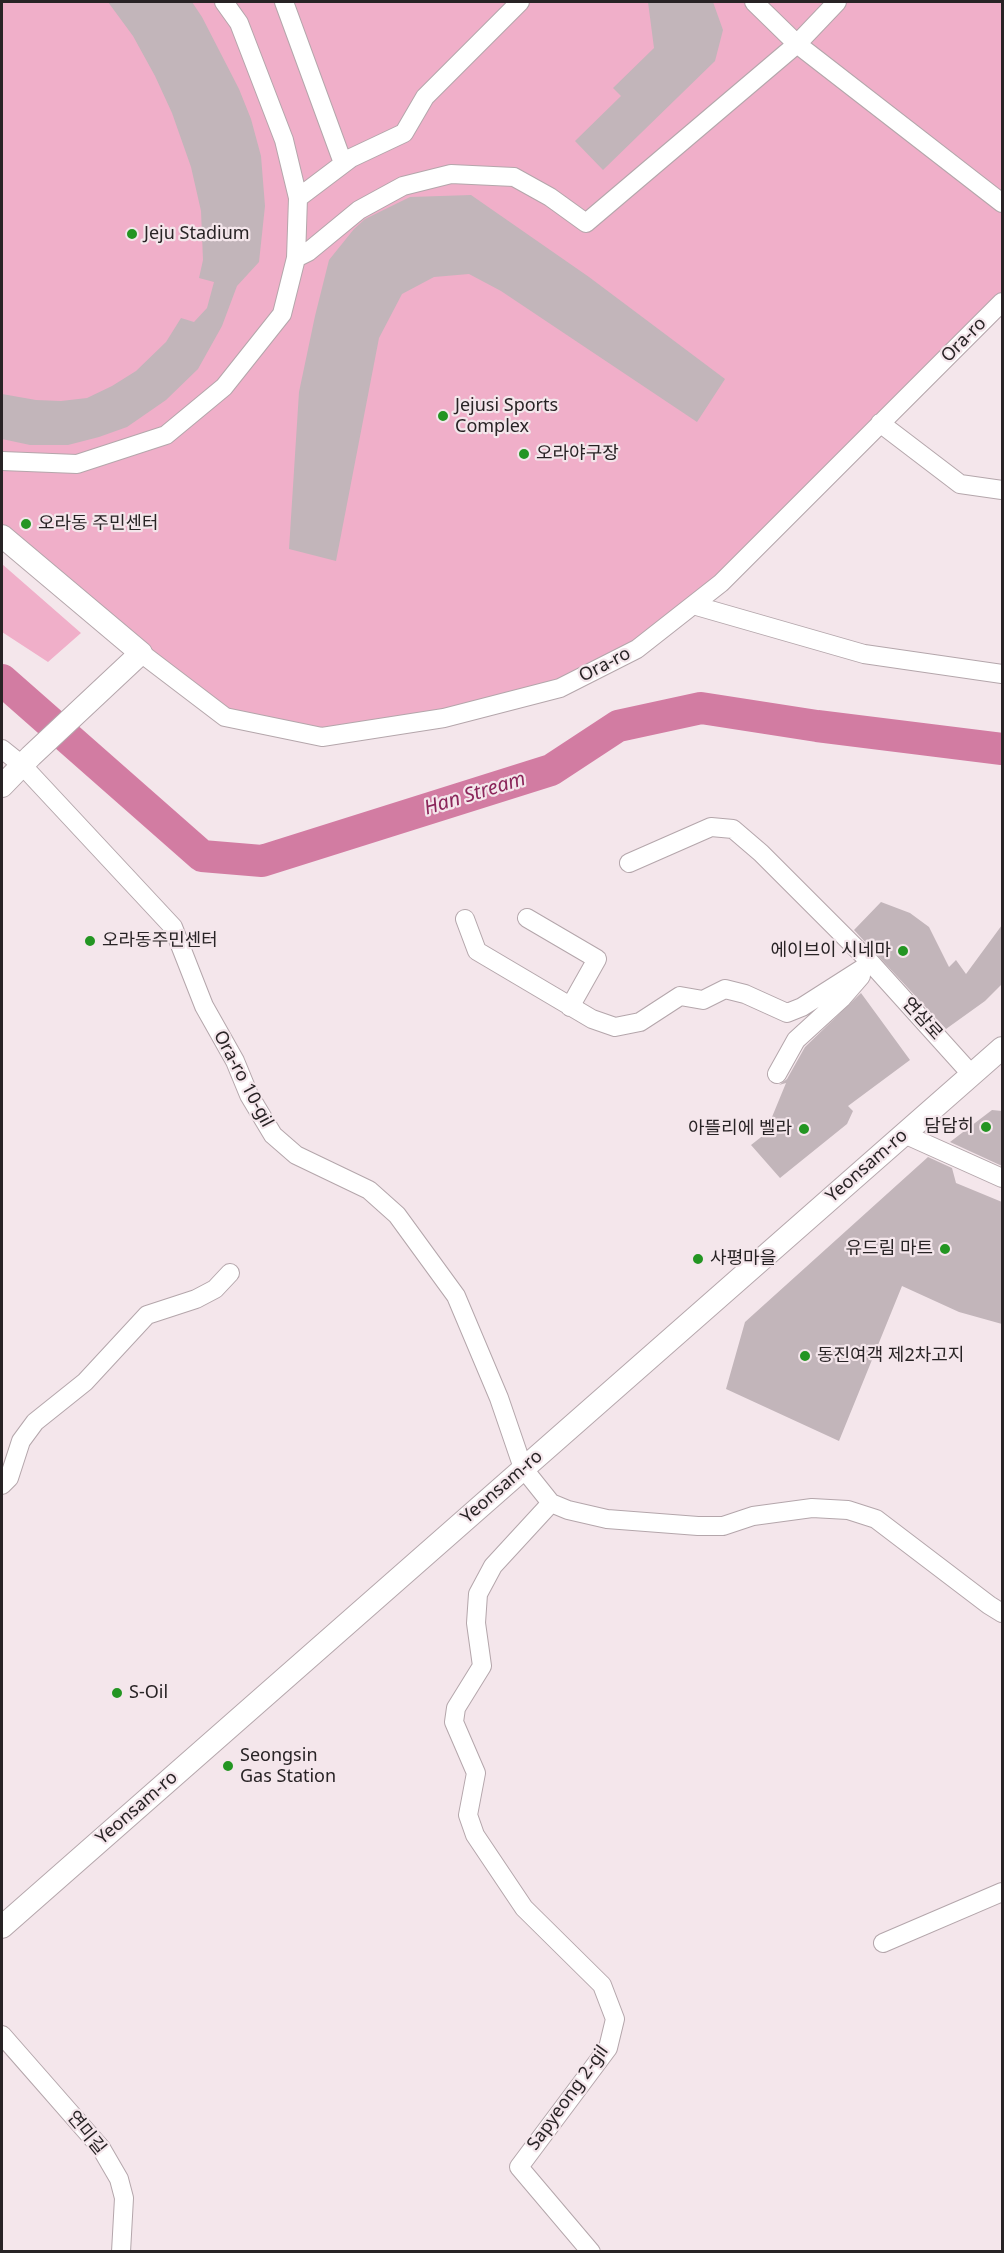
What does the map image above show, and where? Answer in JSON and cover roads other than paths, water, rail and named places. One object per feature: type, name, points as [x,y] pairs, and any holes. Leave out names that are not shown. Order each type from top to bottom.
[{"type":"main road","points":[[2,536],[141,653],[2,786]]},
{"type":"main road","name":"Yeonsam-ro","points":[[2,1927],[1002,1048]]},
{"type":"street","points":[[2,460],[77,464],[166,435],[224,387],[282,314],[296,258],[298,198],[284,140],[239,23],[224,2]]},
{"type":"street","points":[[284,2],[343,163]]},
{"type":"street","points":[[298,198],[343,163],[404,133],[425,98],[520,2]]},
{"type":"street","points":[[754,2],[797,44],[1002,203]]},
{"type":"street","points":[[296,258],[308,252],[359,210],[402,186],[451,174],[514,177],[550,196],[586,223],[797,44],[837,2]]},
{"type":"street","name":"Ora-ro","points":[[141,653],[225,717],[322,737],[444,718],[560,688],[637,649],[721,583],[1002,302]]},
{"type":"street","points":[[880,423],[960,484],[1002,490]]},
{"type":"street","points":[[693,605],[864,654],[1002,674]]},
{"type":"street","name":"Ora-ro 10-gil","points":[[2,749],[26,761],[173,927],[204,1006],[235,1061],[249,1095],[273,1135],[296,1155],[369,1190],[398,1215],[456,1296],[500,1398],[523,1468]]},
{"type":"street","name":"연삼로","points":[[629,864],[711,826],[733,829],[761,853],[871,963],[972,1075]]},
{"type":"street","points":[[527,918],[597,959],[570,1007]]},
{"type":"street","points":[[465,919],[477,951],[570,1007],[592,1019],[615,1027],[640,1022],[680,996],[703,1000],[725,989],[745,994],[787,1013],[802,1007],[871,963]]},
{"type":"street","points":[[777,1074],[796,1040],[842,998],[871,963]]},
{"type":"street","points":[[904,1134],[1002,1178]]},
{"type":"street","points":[[2,1485],[9,1478],[21,1441],[34,1422],[85,1382],[147,1315],[196,1299],[215,1289],[230,1274]]},
{"type":"street","points":[[523,1468],[552,1503],[568,1510],[607,1519],[723,1526],[753,1516],[812,1508],[848,1510],[876,1519],[989,1605],[1002,1612]]},
{"type":"street","name":"Sapyeong 2-gil","points":[[552,1503],[493,1566],[477,1594],[476,1623],[482,1666],[456,1708],[454,1722],[476,1773],[468,1815],[475,1835],[524,1908],[602,1985],[615,2019],[608,2048],[519,2167],[591,2252]]},
{"type":"street","points":[[883,1943],[1002,1892]]},
{"type":"street","name":"연미길","points":[[2,2035],[101,2148],[119,2179],[124,2198],[121,2252]]},
{"type":"waterway","name":"Han Stream","points":[[2,680],[202,856],[262,861],[551,770],[618,726],[701,708],[817,726],[1002,749]]},
{"type":"place","name":"Jeju Stadium","points":[[132,234]]},
{"type":"place","name":"Jejusi Sports Complex","points":[[443,416]]},
{"type":"place","name":"오라야구장","points":[[524,454]]},
{"type":"place","name":"오라동 주민센터","points":[[26,524]]},
{"type":"place","name":"오라동주민센터","points":[[90,941]]},
{"type":"place","name":"에이브이 시네마","points":[[903,951]]},
{"type":"place","name":"담담히","points":[[986,1127]]},
{"type":"place","name":"아뜰리에 벨라","points":[[804,1129]]},
{"type":"place","name":"유드림 마트","points":[[945,1249]]},
{"type":"place","name":"사평마을","points":[[698,1259]]},
{"type":"place","name":"동진여객 제2차고지","points":[[805,1356]]},
{"type":"place","name":"S-Oil","points":[[117,1693]]},
{"type":"place","name":"Seongsin Gas Station","points":[[228,1766]]}]
